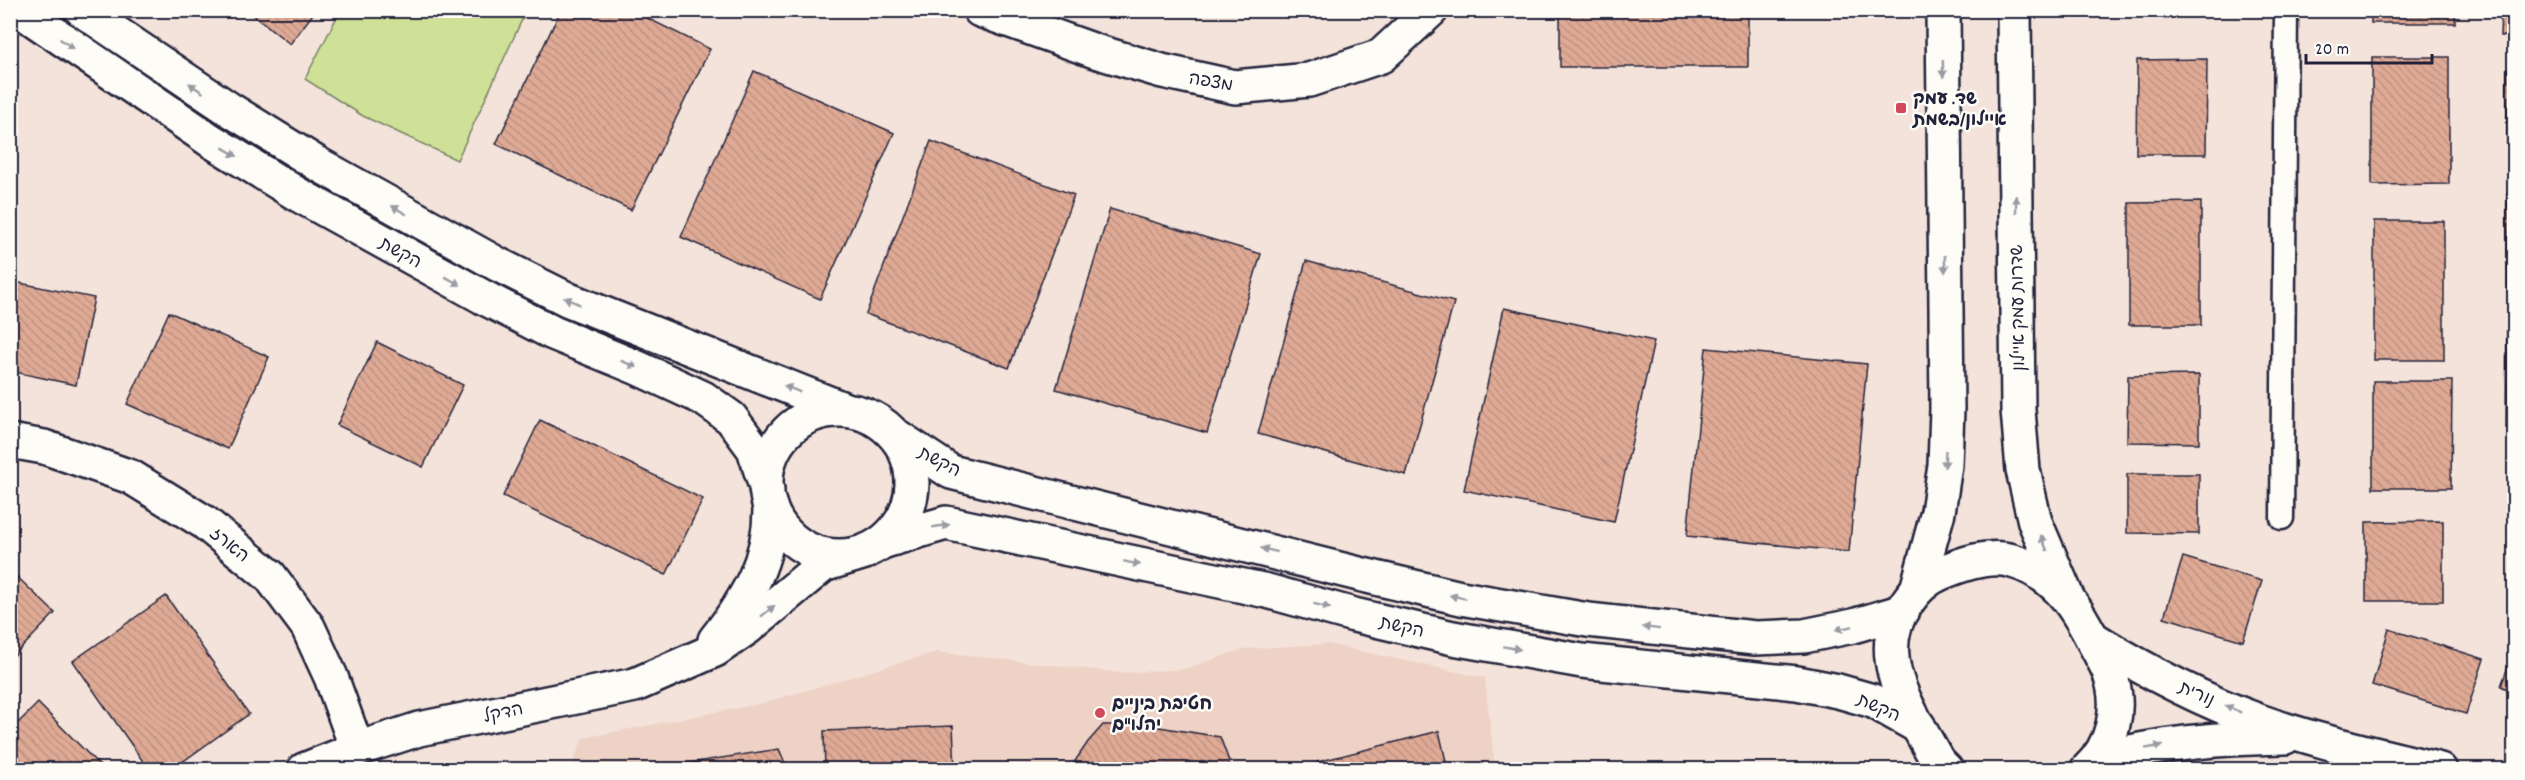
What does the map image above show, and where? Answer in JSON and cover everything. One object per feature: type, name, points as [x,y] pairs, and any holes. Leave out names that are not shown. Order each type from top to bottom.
[{"type":"street","name":"הקשת","points":[[20,10],[210,140],[369,234],[553,333],[703,398],[731,418],[754,449],[768,498]]},
{"type":"street","name":"הקשת","points":[[82,10],[229,109],[306,157],[499,265],[568,300],[846,411]]},
{"type":"street","name":"מצפה","points":[[980,10],[1031,19],[1162,71],[1236,87],[1308,80],[1381,56],[1431,10]]},
{"type":"street","points":[[1941,767],[1899,690],[1892,662],[1892,635],[1909,599],[1938,512],[1945,465],[1947,409],[1943,10]]},
{"type":"street","name":"שדרות עמק איילון","points":[[2014,10],[2018,410],[2022,460],[2035,522],[2067,597]]},
{"type":"street","points":[[826,410],[846,411],[852,410],[876,418],[898,438],[908,456],[913,479],[911,502],[900,524],[875,547],[841,556],[818,554],[801,546],[780,527],[768,498],[765,481],[770,457],[784,435],[803,419],[826,410]]},
{"type":"street","name":"הקשת","points":[[898,438],[951,472],[1461,598],[1588,620],[1755,638],[1804,636],[1853,626],[1909,599],[1934,575],[1967,562],[2007,560],[2036,571],[2054,582],[2067,597]]},
{"type":"street","name":"הארז","points":[[10,441],[44,447],[131,477],[204,522],[270,576],[308,627],[331,676],[357,748]]},
{"type":"street","name":"הדקל","points":[[703,655],[727,624],[759,572],[770,526],[768,498]]},
{"type":"street","name":"הקשת","points":[[875,547],[946,523],[1267,591],[1354,615],[1453,638],[1582,661],[1797,682],[1873,701],[1919,727]]},
{"type":"street","name":"הדקל","points":[[304,770],[357,748],[419,729],[635,685],[703,655],[747,628],[823,566],[875,547]]},
{"type":"street","points":[[2067,597],[2075,607],[2110,674],[2116,703],[2110,737],[2092,765]]},
{"type":"street","name":"נורית","points":[[2092,638],[2128,660],[2174,683],[2257,720],[2308,737],[2440,770]]},
{"type":"street","name":"נורית","points":[[2092,765],[2126,752],[2223,738],[2308,737]]},
{"type":"lane","points":[[2282,518],[2286,10]]},
{"type":"shaded area","name":"חטיבת ביניים יהלו\"ם","points":[[1328,644],[1485,678],[1495,769],[570,770],[583,738],[763,703],[936,652],[1122,673],[1185,669],[1244,649]]},
{"type":"green space","points":[[340,11],[526,11],[457,160],[363,116],[305,79]]},
{"type":"building","points":[[247,10],[316,10],[290,44]]},
{"type":"building","points":[[561,10],[631,10],[710,49],[631,210],[496,144]]},
{"type":"building","points":[[1560,10],[1748,10],[1748,67],[1560,67]]},
{"type":"building","points":[[2138,10],[2197,10],[2197,17],[2138,17]]},
{"type":"building","points":[[2371,10],[2455,10],[2455,23],[2371,23]]},
{"type":"building","points":[[2501,10],[2514,10],[2514,36],[2500,36]]},
{"type":"building","points":[[2372,57],[2449,57],[2449,184],[2372,185]]},
{"type":"building","points":[[2207,59],[2206,154],[2136,154],[2137,60]]},
{"type":"building","points":[[2507,69],[2514,69],[2514,160],[2507,160]]},
{"type":"building","points":[[754,71],[894,133],[820,299],[681,237]]},
{"type":"building","points":[[931,141],[1074,195],[1009,368],[866,314]]},
{"type":"building","points":[[2507,193],[2514,193],[2514,292],[2508,292]]},
{"type":"building","points":[[2201,202],[2201,325],[2129,325],[2129,203]]},
{"type":"building","points":[[1110,209],[1261,254],[1207,433],[1056,389]]},
{"type":"building","points":[[2374,221],[2444,221],[2444,360],[2374,360]]},
{"type":"building","points":[[1306,261],[1454,302],[1406,475],[1258,434]]},
{"type":"building","points":[[10,281],[94,298],[76,385],[10,371]]},
{"type":"building","points":[[1504,308],[1654,341],[1614,522],[1464,490]]},
{"type":"building","points":[[169,312],[269,357],[228,449],[127,404]]},
{"type":"building","points":[[2507,322],[2514,322],[2514,428],[2506,428]]},
{"type":"building","points":[[377,342],[463,385],[423,467],[337,425]]},
{"type":"building","points":[[1706,348],[1867,364],[1849,552],[1687,536]]},
{"type":"building","points":[[2199,375],[2199,443],[2127,442],[2128,376]]},
{"type":"building","points":[[2373,381],[2452,381],[2451,488],[2373,488]]},
{"type":"building","points":[[540,420],[703,499],[666,575],[503,496]]},
{"type":"building","points":[[2514,464],[2514,557],[2513,557]]},
{"type":"building","points":[[2127,474],[2199,474],[2199,534],[2127,533]]},
{"type":"building","points":[[2443,521],[2443,601],[2366,601],[2366,522]]},
{"type":"building","points":[[2183,557],[2262,581],[2243,641],[2164,617]]},
{"type":"building","points":[[10,570],[55,613],[10,660]]},
{"type":"building","points":[[166,596],[249,714],[171,770],[149,770],[73,661]]},
{"type":"building","points":[[2389,629],[2484,659],[2466,714],[2372,685]]},
{"type":"building","points":[[2514,650],[2514,692],[2501,686]]},
{"type":"building","points":[[38,703],[104,770],[10,770],[10,731]]},
{"type":"building","points":[[1103,725],[1147,725],[1220,737],[1229,761],[1228,770],[1069,770]]},
{"type":"building","points":[[953,726],[955,770],[825,770],[824,731]]},
{"type":"building","points":[[1439,731],[1448,770],[1317,770],[1317,762]]},
{"type":"building","points":[[779,749],[788,770],[677,770],[676,765]]},
{"type":"place","name":"שד. עמק איילון/בשמת","points":[[1901,108]]},
{"type":"place","name":"חטיבת ביניים יהלו\"ם","points":[[1100,713]]}]
